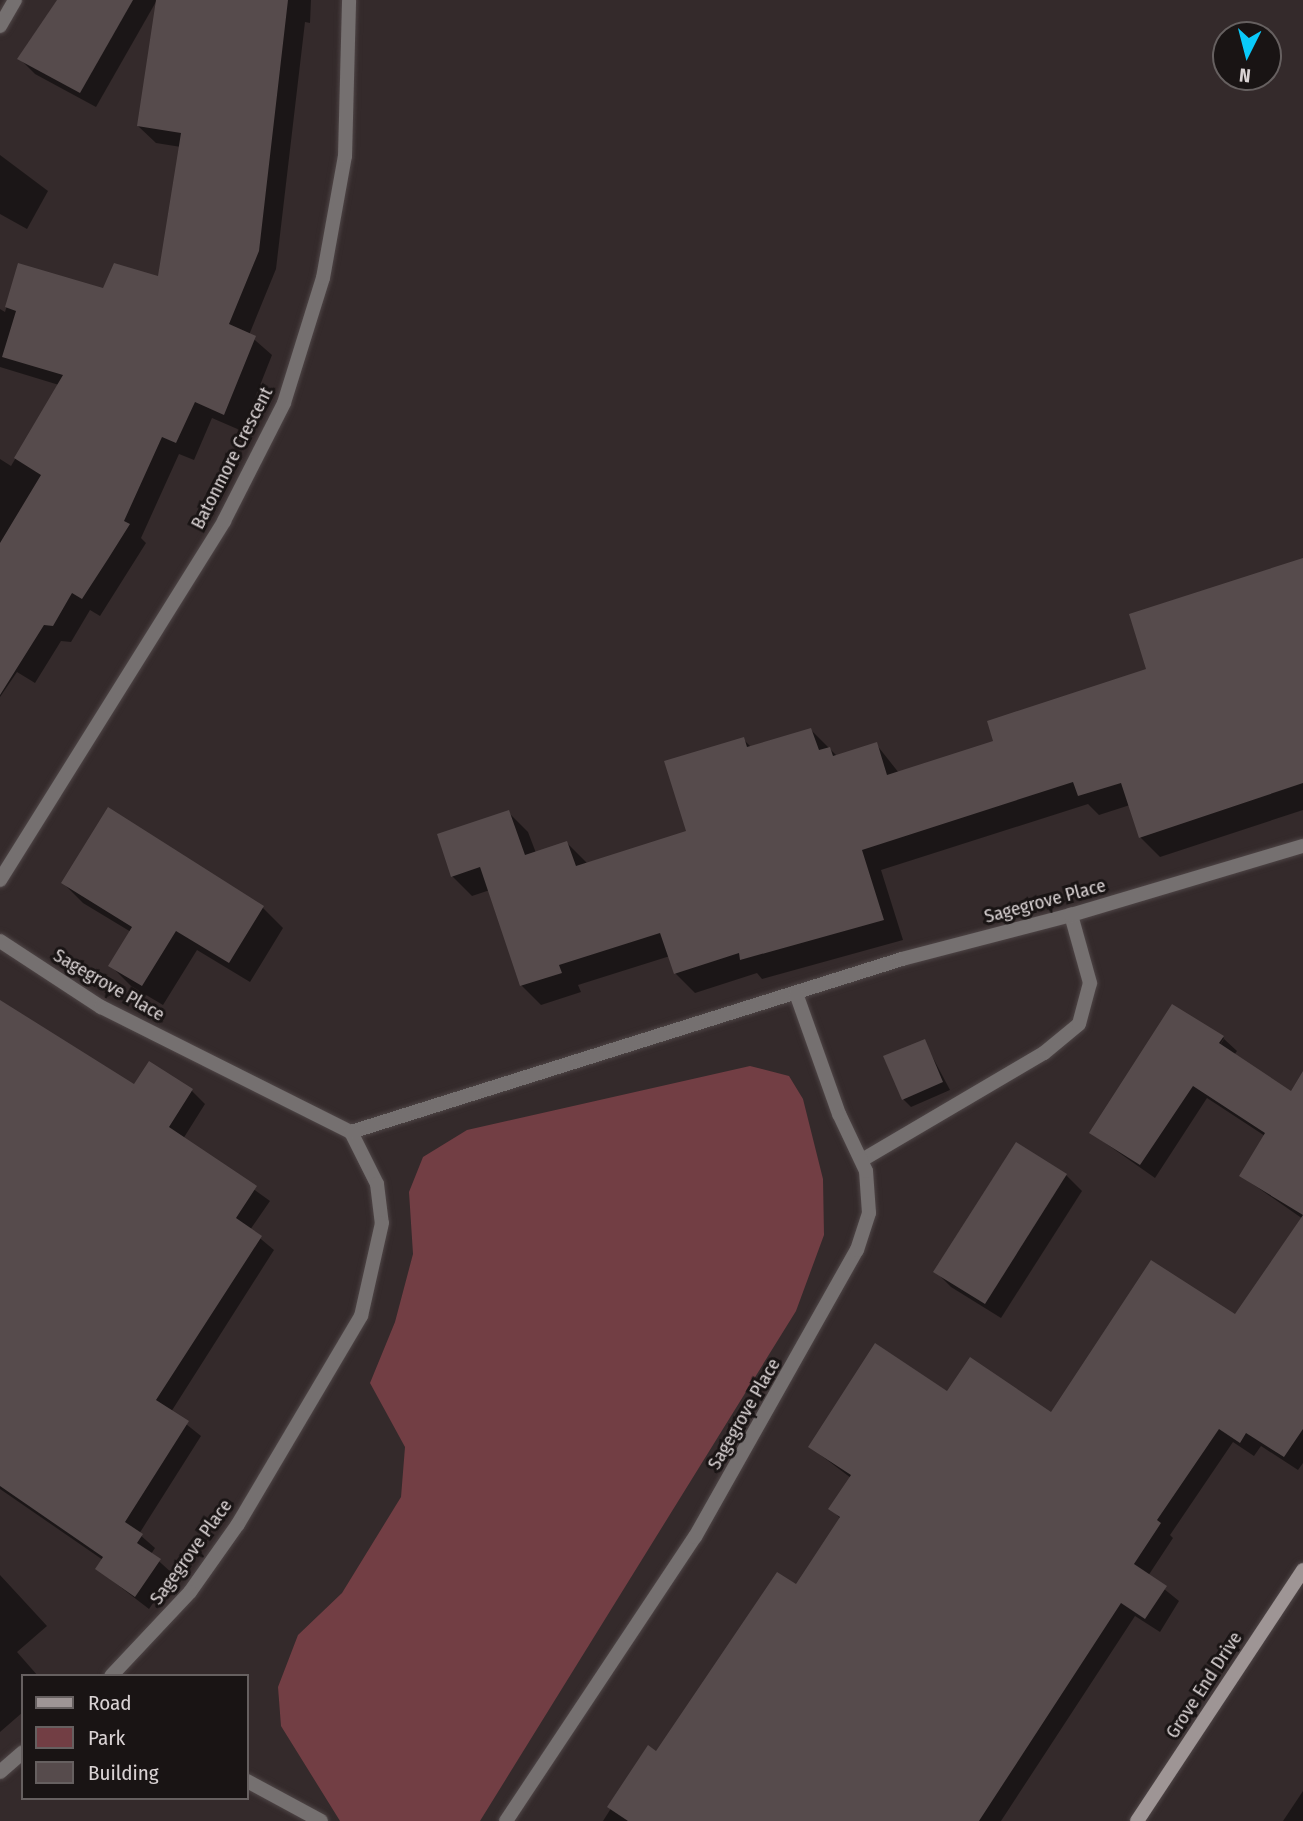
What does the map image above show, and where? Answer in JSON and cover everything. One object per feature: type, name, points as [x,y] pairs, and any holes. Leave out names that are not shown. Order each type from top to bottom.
[{"type":"street","points":[[0,26],[15,0]]},
{"type":"street","name":"Batonmore Crescent","points":[[0,880],[224,521],[284,403],[323,278],[345,156],[349,0]]},
{"type":"street","name":"Sagegrove Place","points":[[351,1132],[796,993],[1303,846]]},
{"type":"street","points":[[862,1160],[1044,1053],[1079,1024],[1090,984],[1071,915]]},
{"type":"street","name":"Sagegrove Place","points":[[0,941],[101,1007],[285,1103],[351,1132],[377,1184],[382,1223],[361,1316],[230,1535],[190,1592],[113,1674]]},
{"type":"street","name":"Sagegrove Place","points":[[506,1821],[695,1537],[832,1301],[857,1250],[869,1213],[862,1160],[839,1114],[796,993]]},
{"type":"street","name":"Grove End Drive","points":[[1137,1821],[1303,1570]]},
{"type":"street","points":[[0,1772],[21,1754]]},
{"type":"street","points":[[248,1782],[321,1821]]},
{"type":"green space","points":[[750,1066],[789,1076],[803,1099],[823,1179],[824,1235],[796,1311],[480,1821],[340,1821],[281,1726],[278,1687],[298,1635],[342,1593],[401,1497],[405,1447],[370,1383],[395,1322],[413,1254],[409,1192],[423,1157],[467,1130]]},
{"type":"building","points":[[57,0],[133,0],[80,93],[17,59]]},
{"type":"building","points":[[156,0],[288,0],[259,251],[229,324],[256,336],[224,415],[195,402],[176,443],[162,437],[124,521],[130,524],[82,599],[72,593],[53,626],[44,625],[0,695],[0,543],[41,475],[14,458],[63,375],[2,357],[16,311],[5,307],[18,263],[103,288],[114,263],[158,276],[181,133],[137,126]]},
{"type":"building","points":[[1303,558],[1303,783],[1139,838],[1121,783],[1078,796],[1073,782],[862,850],[884,920],[740,960],[739,953],[674,974],[660,933],[559,965],[562,973],[520,986],[480,867],[451,877],[437,834],[509,810],[525,855],[567,841],[576,866],[686,831],[664,761],[744,737],[747,747],[811,728],[819,750],[830,747],[833,756],[877,742],[887,775],[993,741],[987,721],[1146,669],[1129,614]]},
{"type":"building","points":[[108,807],[264,906],[229,963],[176,931],[142,986],[108,966],[132,927],[61,883]]},
{"type":"building","points":[[0,1000],[134,1084],[149,1061],[193,1089],[169,1127],[257,1186],[236,1218],[262,1236],[156,1400],[189,1421],[125,1522],[143,1534],[137,1543],[161,1559],[135,1597],[95,1569],[103,1557],[0,1486]]},
{"type":"building","points":[[1172,1004],[1224,1036],[1219,1043],[1291,1091],[1303,1071],[1303,1215],[1239,1176],[1265,1133],[1193,1086],[1140,1165],[1089,1133]]},
{"type":"building","points":[[925,1039],[943,1082],[902,1100],[883,1056]]},
{"type":"building","points":[[1016,1142],[1067,1174],[985,1304],[933,1272]]},
{"type":"building","points":[[1303,1215],[1303,1429],[1284,1457],[1246,1433],[1240,1443],[1219,1429],[1157,1520],[1161,1523],[1134,1564],[1167,1586],[1145,1619],[1121,1603],[979,1821],[628,1821],[607,1807],[648,1745],[656,1751],[777,1572],[796,1584],[840,1517],[828,1509],[851,1475],[808,1447],[875,1343],[947,1391],[970,1357],[1051,1412],[1151,1260],[1235,1314]]}]
